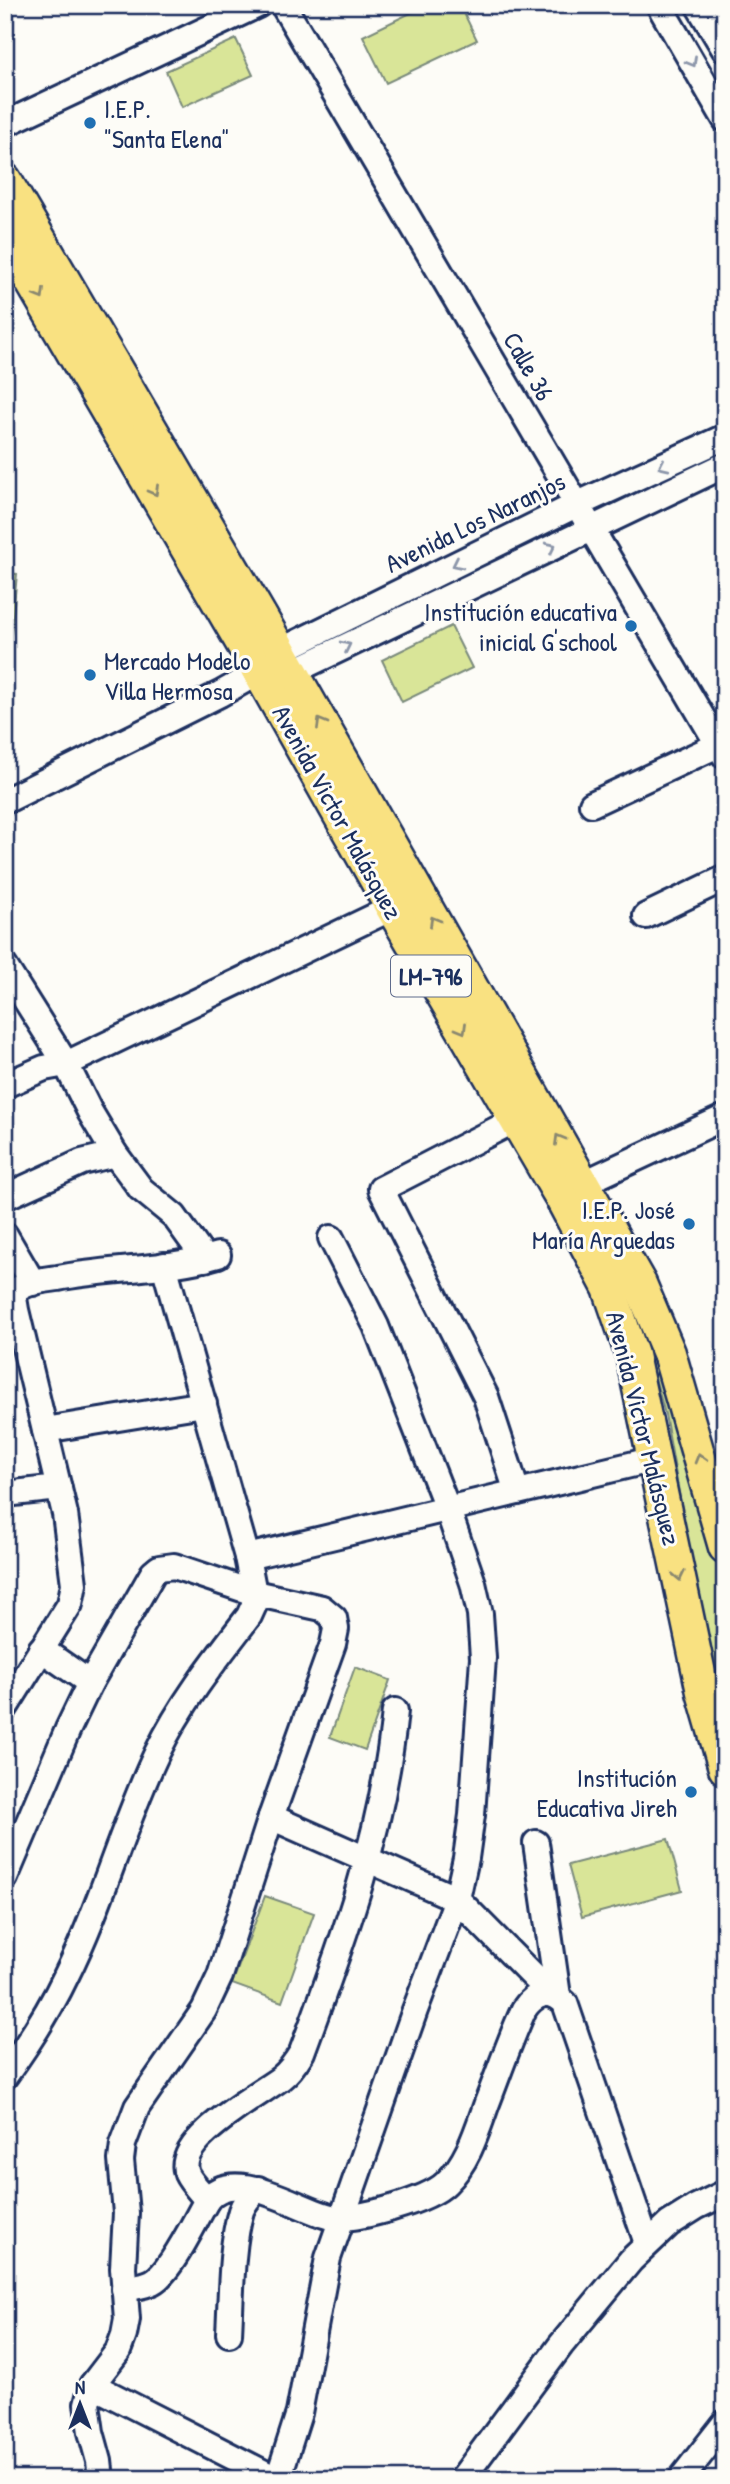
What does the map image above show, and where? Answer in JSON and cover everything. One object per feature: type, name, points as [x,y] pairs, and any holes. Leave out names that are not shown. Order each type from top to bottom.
[{"type":"main road","name":"Avenida Victor Malásquez","points":[[5,180],[277,665],[584,1183],[640,1284],[661,1332],[679,1385],[725,1547]]},
{"type":"main road","name":"Avenida Victor Malásquez","points":[[5,236],[277,665],[392,908],[568,1209],[608,1287],[632,1355],[703,1692],[723,1757]]},
{"type":"street","points":[[5,124],[258,5]]},
{"type":"street","name":"Calle 36","points":[[283,5],[722,751]]},
{"type":"street","points":[[659,5],[725,118]]},
{"type":"street","points":[[698,5],[725,50]]},
{"type":"street","name":"Avenida Los Naranjos","points":[[5,801],[277,665],[576,505],[725,437]]},
{"type":"street","name":"Avenida Los Naranjos","points":[[277,665],[590,528],[725,465]]},
{"type":"street","points":[[592,804],[722,751]]},
{"type":"street","points":[[646,916],[725,878]]},
{"type":"street","points":[[5,1085],[44,1068],[66,1064],[392,908]]},
{"type":"street","points":[[5,968],[66,1064],[115,1154],[141,1189],[174,1216],[212,1257],[90,1272],[33,1283],[21,1287],[14,1298],[59,1488],[74,1594],[5,1708]]},
{"type":"street","points":[[584,1183],[725,1117]]},
{"type":"street","points":[[515,1120],[381,1189],[486,1397],[517,1492]]},
{"type":"street","points":[[5,1197],[82,1162],[115,1154]]},
{"type":"street","points":[[5,1235],[33,1283]]},
{"type":"street","points":[[92,2385],[277,2479],[299,2413],[316,2331],[323,2277],[415,2010],[457,1899],[466,1858],[480,1713],[483,1636],[473,1583],[448,1510],[376,1326],[331,1238]]},
{"type":"street","points":[[5,2076],[36,2032],[67,1975],[140,1791],[167,1734],[192,1691],[249,1616],[254,1605],[247,1557],[164,1265]]},
{"type":"street","points":[[45,1430],[204,1404]]},
{"type":"street","points":[[247,1557],[655,1459]]},
{"type":"street","points":[[5,1494],[59,1488]]},
{"type":"street","points":[[5,1878],[90,1682],[110,1651],[137,1597],[159,1568],[174,1566],[254,1593],[312,1604],[327,1610],[335,1623],[333,1644],[213,1993],[137,2107],[123,2144],[121,2160],[126,2213],[123,2239],[124,2288],[127,2306],[124,2334],[118,2351],[92,2385],[87,2404],[101,2479]]},
{"type":"street","points":[[41,1649],[90,1682]]},
{"type":"street","points":[[207,2200],[187,2173],[186,2160],[193,2144],[282,2077],[296,2063],[328,1981],[369,1859],[390,1760],[395,1711]]},
{"type":"street","points":[[271,1818],[457,1899],[565,2003],[647,2244]]},
{"type":"street","points":[[536,1843],[554,1995]]},
{"type":"street","points":[[124,2288],[150,2283],[160,2276],[176,2255],[207,2200],[222,2189],[258,2189],[317,2213],[343,2218],[366,2215],[430,2195],[446,2184],[472,2144],[524,2009],[535,1996],[542,1993],[554,1995]]},
{"type":"street","points":[[229,2334],[241,2212],[250,2196],[258,2189]]},
{"type":"street","points":[[462,2479],[568,2336],[647,2244],[682,2215],[725,2193]]},
{"type":"street","points":[[681,2479],[703,2467],[725,2423]]},
{"type":"green space","points":[[427,5],[460,5],[477,40],[386,83],[363,36]]},
{"type":"green space","points":[[236,39],[253,75],[182,107],[166,71]]},
{"type":"green space","points":[[5,573],[17,574],[9,656],[5,656]]},
{"type":"green space","points":[[451,626],[472,668],[402,702],[382,660]]},
{"type":"green space","points":[[621,1274],[683,1428],[725,1579],[725,1709],[690,1554],[665,1414],[640,1325]]},
{"type":"green space","points":[[355,1667],[390,1680],[365,1750],[330,1737]]},
{"type":"green space","points":[[668,1839],[682,1890],[582,1917],[568,1865]]},
{"type":"green space","points":[[265,1896],[314,1913],[282,2002],[232,1984]]},
{"type":"place","name":"I.E.P. \"Santa Elena\"","points":[[90,123]]},
{"type":"place","name":"Institución educativa inicial G'school","points":[[631,626]]},
{"type":"place","name":"Mercado Modelo Villa Hermosa","points":[[90,675]]},
{"type":"place","name":"I.E.P. José María Arguedas","points":[[689,1224]]},
{"type":"place","name":"Institución Educativa Jireh","points":[[691,1792]]}]
